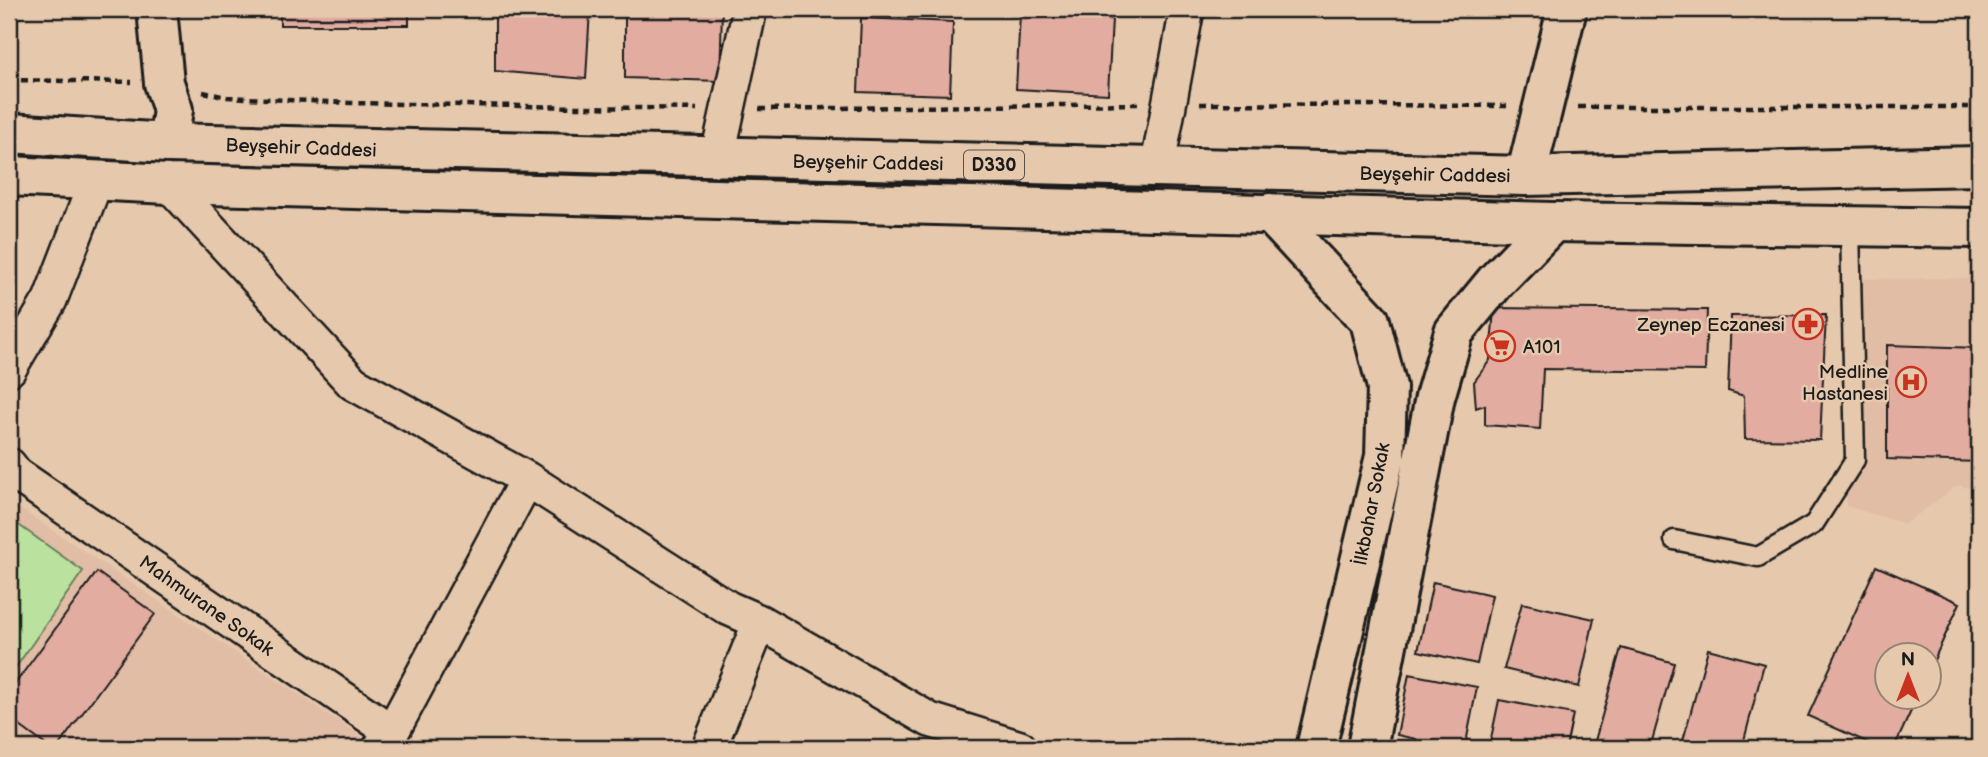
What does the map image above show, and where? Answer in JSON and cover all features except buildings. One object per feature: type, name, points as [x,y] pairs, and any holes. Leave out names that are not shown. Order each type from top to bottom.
[{"type":"main road","points":[[158,9],[164,83],[173,110],[168,143]]},
{"type":"main road","points":[[1526,176],[1567,9]]},
{"type":"main road","name":"Beyşehir Caddesi","points":[[9,133],[168,143],[717,159],[1526,176],[1979,166]]},
{"type":"main road","name":"D330","points":[[9,176],[169,184],[1553,222],[1979,228]]},
{"type":"main road","name":"İlkbahar Sokak","points":[[1270,214],[1370,321],[1387,387],[1385,456],[1316,748]]},
{"type":"main road","points":[[1367,748],[1435,397],[1454,332],[1496,281],[1553,222]]},
{"type":"street","points":[[717,159],[750,9]]},
{"type":"street","points":[[1157,169],[1187,9]]},
{"type":"street","points":[[9,369],[50,300],[96,181]]},
{"type":"street","points":[[169,184],[353,383],[527,479],[728,608],[761,622],[930,720],[1020,748]]},
{"type":"street","name":"Mahmurane Sokak","points":[[9,465],[16,474],[386,740]]},
{"type":"street","points":[[386,740],[527,479]]},
{"type":"street","points":[[709,748],[761,622]]},
{"type":"lane","points":[[1674,540],[1758,557],[1814,524],[1856,460],[1850,225]]},
{"type":"path","points":[[9,80],[164,83],[227,97],[350,103],[728,109],[1170,104],[1979,107]]},
{"type":"shaded area","name":"Medline Hastanesi","points":[[1979,278],[1979,491],[1958,485],[1905,524],[1846,506],[1841,279]]},
{"type":"shaded area","points":[[9,501],[373,744],[370,748],[9,748]]},
{"type":"green space","points":[[9,518],[83,571],[9,677]]},
{"type":"place","name":"Zeynep Eczanesi","points":[[1808,324]]},
{"type":"place","name":"A101","points":[[1500,346]]},
{"type":"place","name":"Medline Hastanesi","points":[[1911,382]]}]
